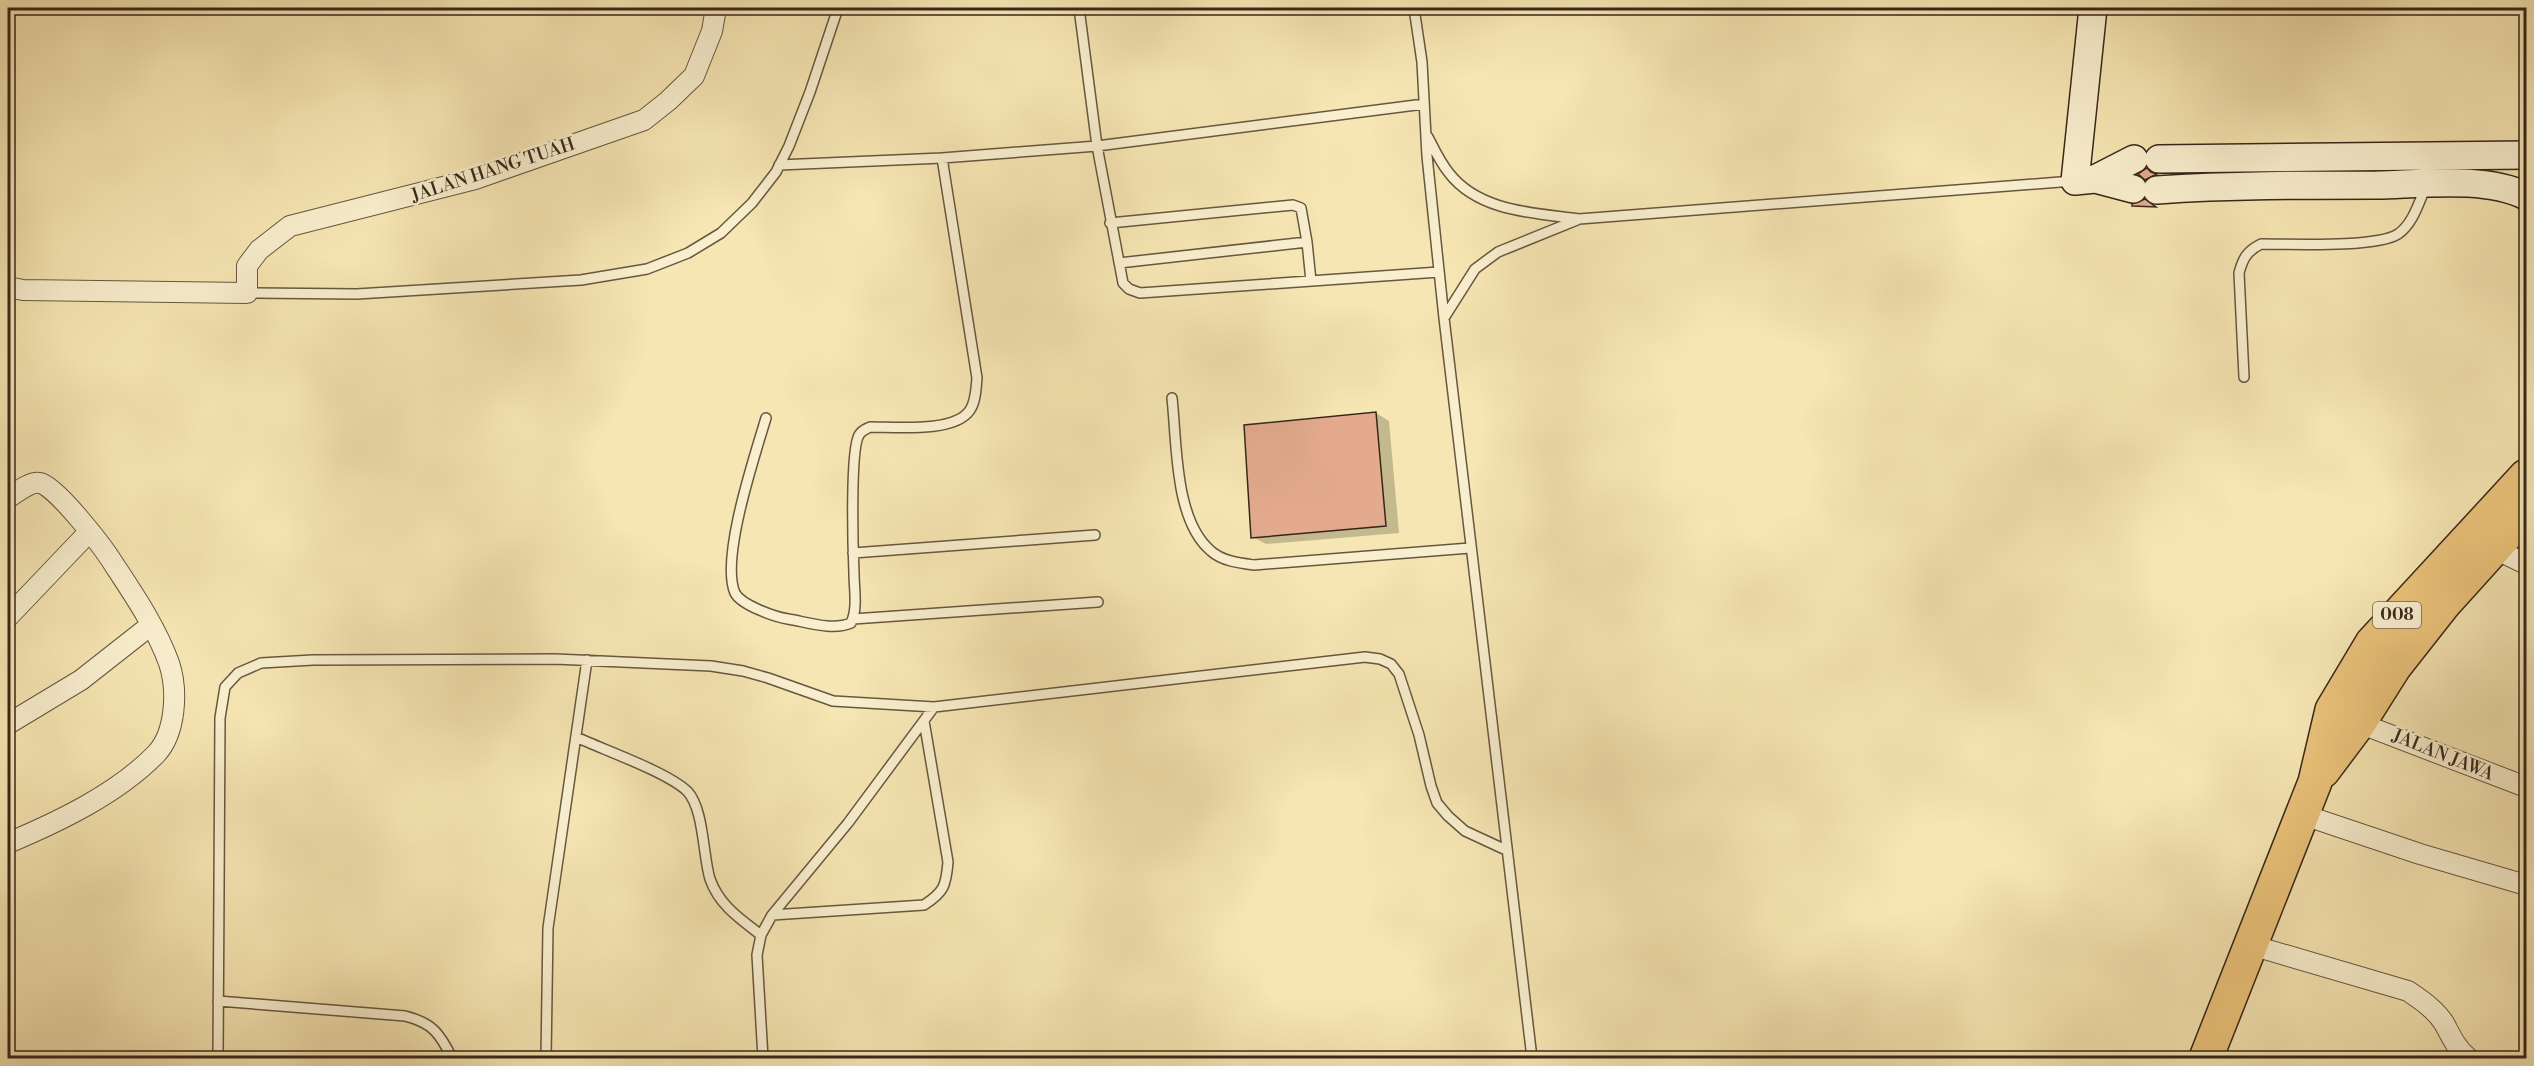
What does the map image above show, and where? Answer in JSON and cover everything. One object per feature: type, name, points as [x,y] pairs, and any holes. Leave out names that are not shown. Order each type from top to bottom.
[{"type":"highway","name":"008","points":[[2206,1059],[2314,782],[2332,710],[2372,643],[2526,476]]},
{"type":"highway","name":"008","points":[[2314,782],[2359,723],[2395,666],[2443,605],[2526,513]]},
{"type":"street","name":"JALAN HANG TUAH","points":[[247,294],[247,266],[259,250],[290,226],[476,179],[644,120],[694,76],[712,31],[716,8]]},
{"type":"street","points":[[2085,180],[2093,8]]},
{"type":"street","points":[[2497,187],[2499,155]]},
{"type":"street","points":[[2085,180],[2146,159],[2526,155]]},
{"type":"street","points":[[2245,158],[2246,186]]},
{"type":"street","points":[[2085,180],[2145,189],[2427,184],[2497,187],[2513,189],[2526,196]]},
{"type":"street","points":[[8,287],[24,290],[149,294],[247,294]]},
{"type":"street","points":[[8,498],[35,483],[42,483],[72,511],[107,553],[151,625],[169,664],[174,694],[171,727],[157,753],[122,781],[61,820],[8,843]]},
{"type":"street","points":[[8,617],[89,532]]},
{"type":"street","points":[[2493,548],[2526,564]]},
{"type":"street","points":[[8,724],[81,680],[151,625]]},
{"type":"street","name":"JALAN JAWA","points":[[2359,723],[2526,787]]},
{"type":"street","points":[[2301,814],[2420,854],[2526,885]]},
{"type":"street","points":[[2251,945],[2408,991],[2426,1003],[2442,1021],[2460,1051],[2468,1059]]},
{"type":"lane","points":[[247,294],[357,294],[581,280],[647,269],[688,253],[721,233],[752,203],[779,165],[810,92],[838,8]]},
{"type":"lane","points":[[1078,8],[1110,223],[1123,283],[1129,289],[1140,293],[1439,272]]},
{"type":"lane","points":[[1414,8],[1422,62],[1426,133],[1444,318],[1532,1059]]},
{"type":"lane","points":[[779,165],[942,158],[1097,146],[1424,104]]},
{"type":"lane","points":[[1426,133],[1450,174],[1469,192],[1513,210],[1579,219],[2085,180]]},
{"type":"lane","points":[[766,418],[740,507],[732,567],[735,594],[746,603],[780,617],[835,626],[851,623],[855,611],[853,553],[855,458],[859,435],[864,429],[870,427],[931,426],[956,423],[969,411],[975,395],[977,378],[942,158]]},
{"type":"lane","points":[[2244,377],[2239,273],[2242,260],[2250,250],[2261,244],[2348,242],[2387,238],[2398,234],[2413,216],[2427,184]]},
{"type":"lane","points":[[1110,223],[1293,205],[1300,208],[1307,242],[1311,281]]},
{"type":"lane","points":[[1444,318],[1475,269],[1498,252],[1579,219]]},
{"type":"lane","points":[[1119,263],[1307,242]]},
{"type":"lane","points":[[1172,398],[1183,501],[1198,537],[1212,552],[1230,561],[1254,566],[1470,549]]},
{"type":"lane","points":[[853,553],[1095,534]]},
{"type":"lane","points":[[853,619],[1098,602]]},
{"type":"lane","points":[[218,1059],[220,718],[225,687],[238,673],[261,663],[313,660],[587,660],[711,666],[768,678],[833,702],[934,707],[1365,657],[1380,659],[1391,664],[1399,674],[1437,803],[1466,831],[1506,850]]},
{"type":"lane","points":[[546,1059],[548,928],[587,660]]},
{"type":"lane","points":[[763,1059],[757,955],[761,935],[772,915],[848,823],[934,707]]},
{"type":"lane","points":[[772,915],[924,905],[940,894],[946,880],[948,862],[924,721]]},
{"type":"lane","points":[[576,737],[669,779],[689,792],[704,839],[710,879],[722,903],[732,914],[761,935]]},
{"type":"lane","points":[[218,1001],[405,1016],[420,1020],[432,1027],[441,1036],[452,1059]]},
{"type":"building","points":[[2147,168],[2157,174],[2145,180],[2138,174]]},
{"type":"building","points":[[2145,199],[2156,207],[2132,206],[2132,204]]},
{"type":"building","points":[[1376,412],[1386,526],[1251,538],[1244,425]]}]
